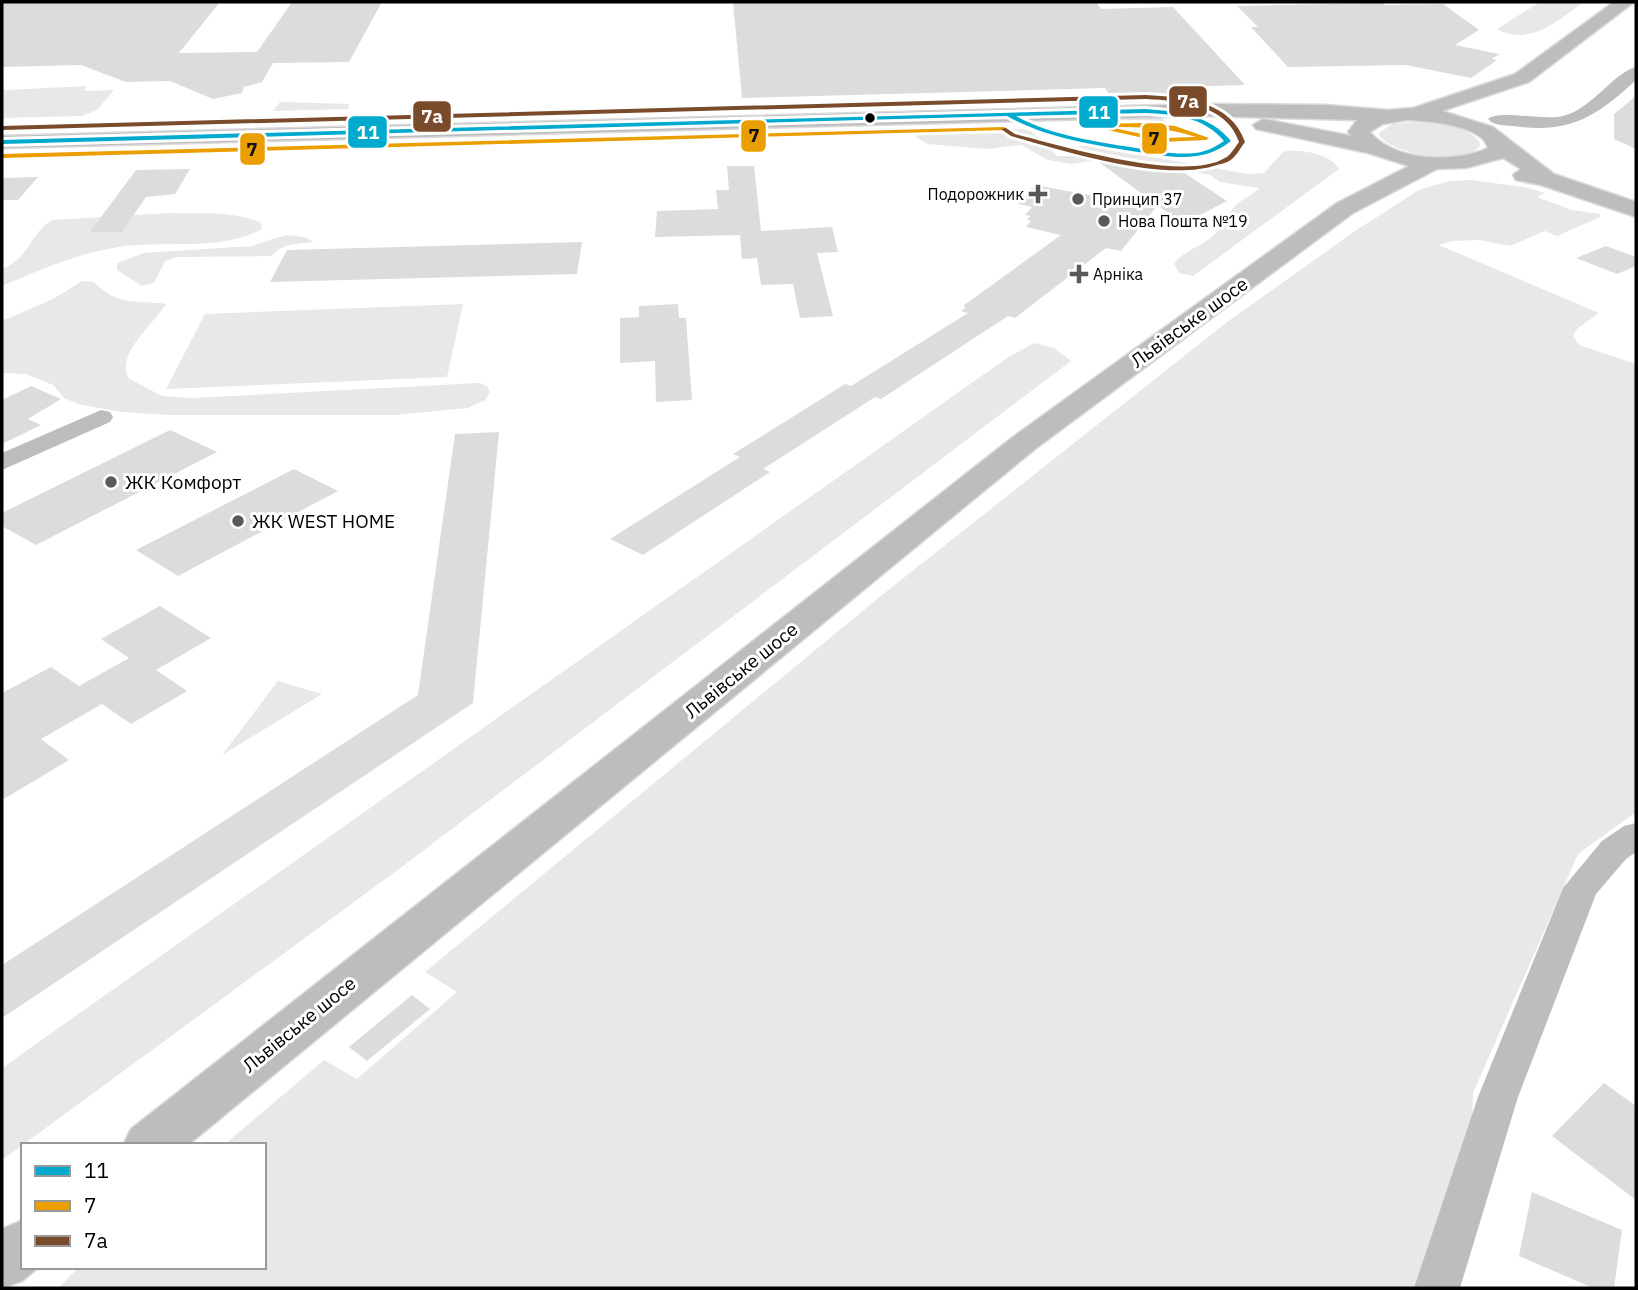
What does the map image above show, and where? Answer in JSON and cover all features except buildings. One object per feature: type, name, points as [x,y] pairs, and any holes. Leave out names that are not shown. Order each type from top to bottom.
[{"type":"main road","points":[[1378,149],[1359,132],[1362,125],[1522,78],[1625,2]]},
{"type":"main road","points":[[1443,163],[1489,158],[1498,152],[1497,133],[1522,78]]},
{"type":"main road","points":[[1204,110],[1301,135],[1443,163],[1546,179],[1636,210]]},
{"type":"main road","points":[[2,142],[1204,110],[1326,111],[1467,123],[1497,133],[1546,179]]},
{"type":"main road","name":"Львівське шосе","points":[[1345,208],[1378,149]]},
{"type":"main road","name":"Львівське шосе","points":[[151,1143],[1024,443],[1345,208],[1443,163]]},
{"type":"main road","points":[[2,1262],[21,1248]]},
{"type":"street","points":[[1497,133],[1568,122],[1596,106],[1633,79]]},
{"type":"street","points":[[2,462],[102,417]]},
{"type":"street","points":[[1437,1288],[1498,1097],[1581,888],[1629,850]]},
{"type":"shaded area","points":[[1540,2],[1584,2],[1554,23],[1532,33],[1509,34],[1497,29]]},
{"type":"shaded area","points":[[87,86],[84,91],[114,90],[97,110],[82,116],[2,118],[2,92],[5,90]]},
{"type":"shaded area","points":[[280,102],[349,104],[348,109],[273,111]]},
{"type":"shaded area","points":[[1159,117],[1171,124],[1157,128],[1141,128],[1109,124],[1106,120]]},
{"type":"shaded area","points":[[1414,122],[1457,128],[1473,135],[1480,146],[1460,156],[1430,156],[1401,149],[1380,137],[1379,133],[1392,124]]},
{"type":"shaded area","points":[[921,128],[1023,129],[1031,131],[1057,156],[1072,156],[1079,152],[1079,146],[1087,145],[1248,174],[1264,173],[1283,152],[1297,151],[1314,153],[1329,159],[1339,169],[1193,276],[1179,273],[1174,264],[1213,236],[1236,205],[1259,188],[1220,182],[1210,175],[1095,151],[1099,160],[1070,164],[1048,160],[1021,145],[987,149],[928,144],[917,138],[913,132]]},
{"type":"shaded area","points":[[1471,180],[1524,187],[1545,193],[1537,197],[1572,210],[1600,214],[1600,217],[1557,236],[1545,231],[1510,246],[1480,240],[1453,241],[1439,245],[1599,313],[1577,329],[1573,336],[1579,345],[1636,364],[1636,812],[1578,854],[1473,1093],[1472,1126],[1426,1269],[1428,1288],[58,1288],[77,1269],[266,1269],[266,1143],[226,1143],[324,1060],[357,1079],[457,992],[425,972],[882,595],[1227,322],[1355,231],[1419,190],[1449,181]]},
{"type":"shaded area","points":[[171,213],[240,216],[261,223],[262,229],[229,241],[137,245],[89,253],[2,286],[2,269],[19,259],[39,232],[52,220]]},
{"type":"shaded area","points":[[286,235],[305,237],[314,242],[285,246],[272,256],[176,257],[165,261],[154,283],[142,286],[117,270],[117,263],[144,253],[252,246]]},
{"type":"shaded area","points":[[82,281],[94,282],[102,290],[119,298],[166,304],[138,339],[127,358],[126,368],[128,378],[162,396],[192,398],[479,383],[487,386],[490,392],[485,400],[468,408],[396,415],[169,415],[122,412],[81,405],[64,398],[53,385],[26,374],[2,373],[2,321],[53,299]]},
{"type":"shaded area","points":[[463,304],[447,377],[166,389],[205,314]]},
{"type":"shaded area","points":[[1034,343],[1054,348],[1071,361],[395,872],[25,1143],[21,1143],[21,1146],[2,1160],[2,1068],[1007,358]]},
{"type":"shaded area","points":[[278,681],[322,694],[222,755]]},
{"type":"transit line","name":"7а","points":[[2,128],[1146,97],[1173,99],[1217,111],[1238,129],[1242,142],[1229,159],[1205,167],[1173,168],[1136,164],[1063,149],[1013,135],[1004,129]]},
{"type":"transit line","name":"11","points":[[2,142],[1145,111],[1191,117],[1212,126],[1228,141],[1199,154],[1150,152],[1067,136],[1021,122],[1009,115]]},
{"type":"transit line","name":"7","points":[[1145,125],[1175,128],[1206,138],[1161,140],[1093,126],[1145,125]]},
{"type":"transit line","name":"7","points":[[2,156],[1004,129]]},
{"type":"place","name":"Подорожник","points":[[1038,194]]},
{"type":"place","name":"Принцип 37","points":[[1078,199]]},
{"type":"place","name":"Нова Пошта №19","points":[[1104,221]]},
{"type":"place","name":"Арніка","points":[[1079,274]]},
{"type":"place","name":"ЖК Комфорт","points":[[111,482]]},
{"type":"place","name":"ЖК WEST HOME","points":[[238,521]]}]
